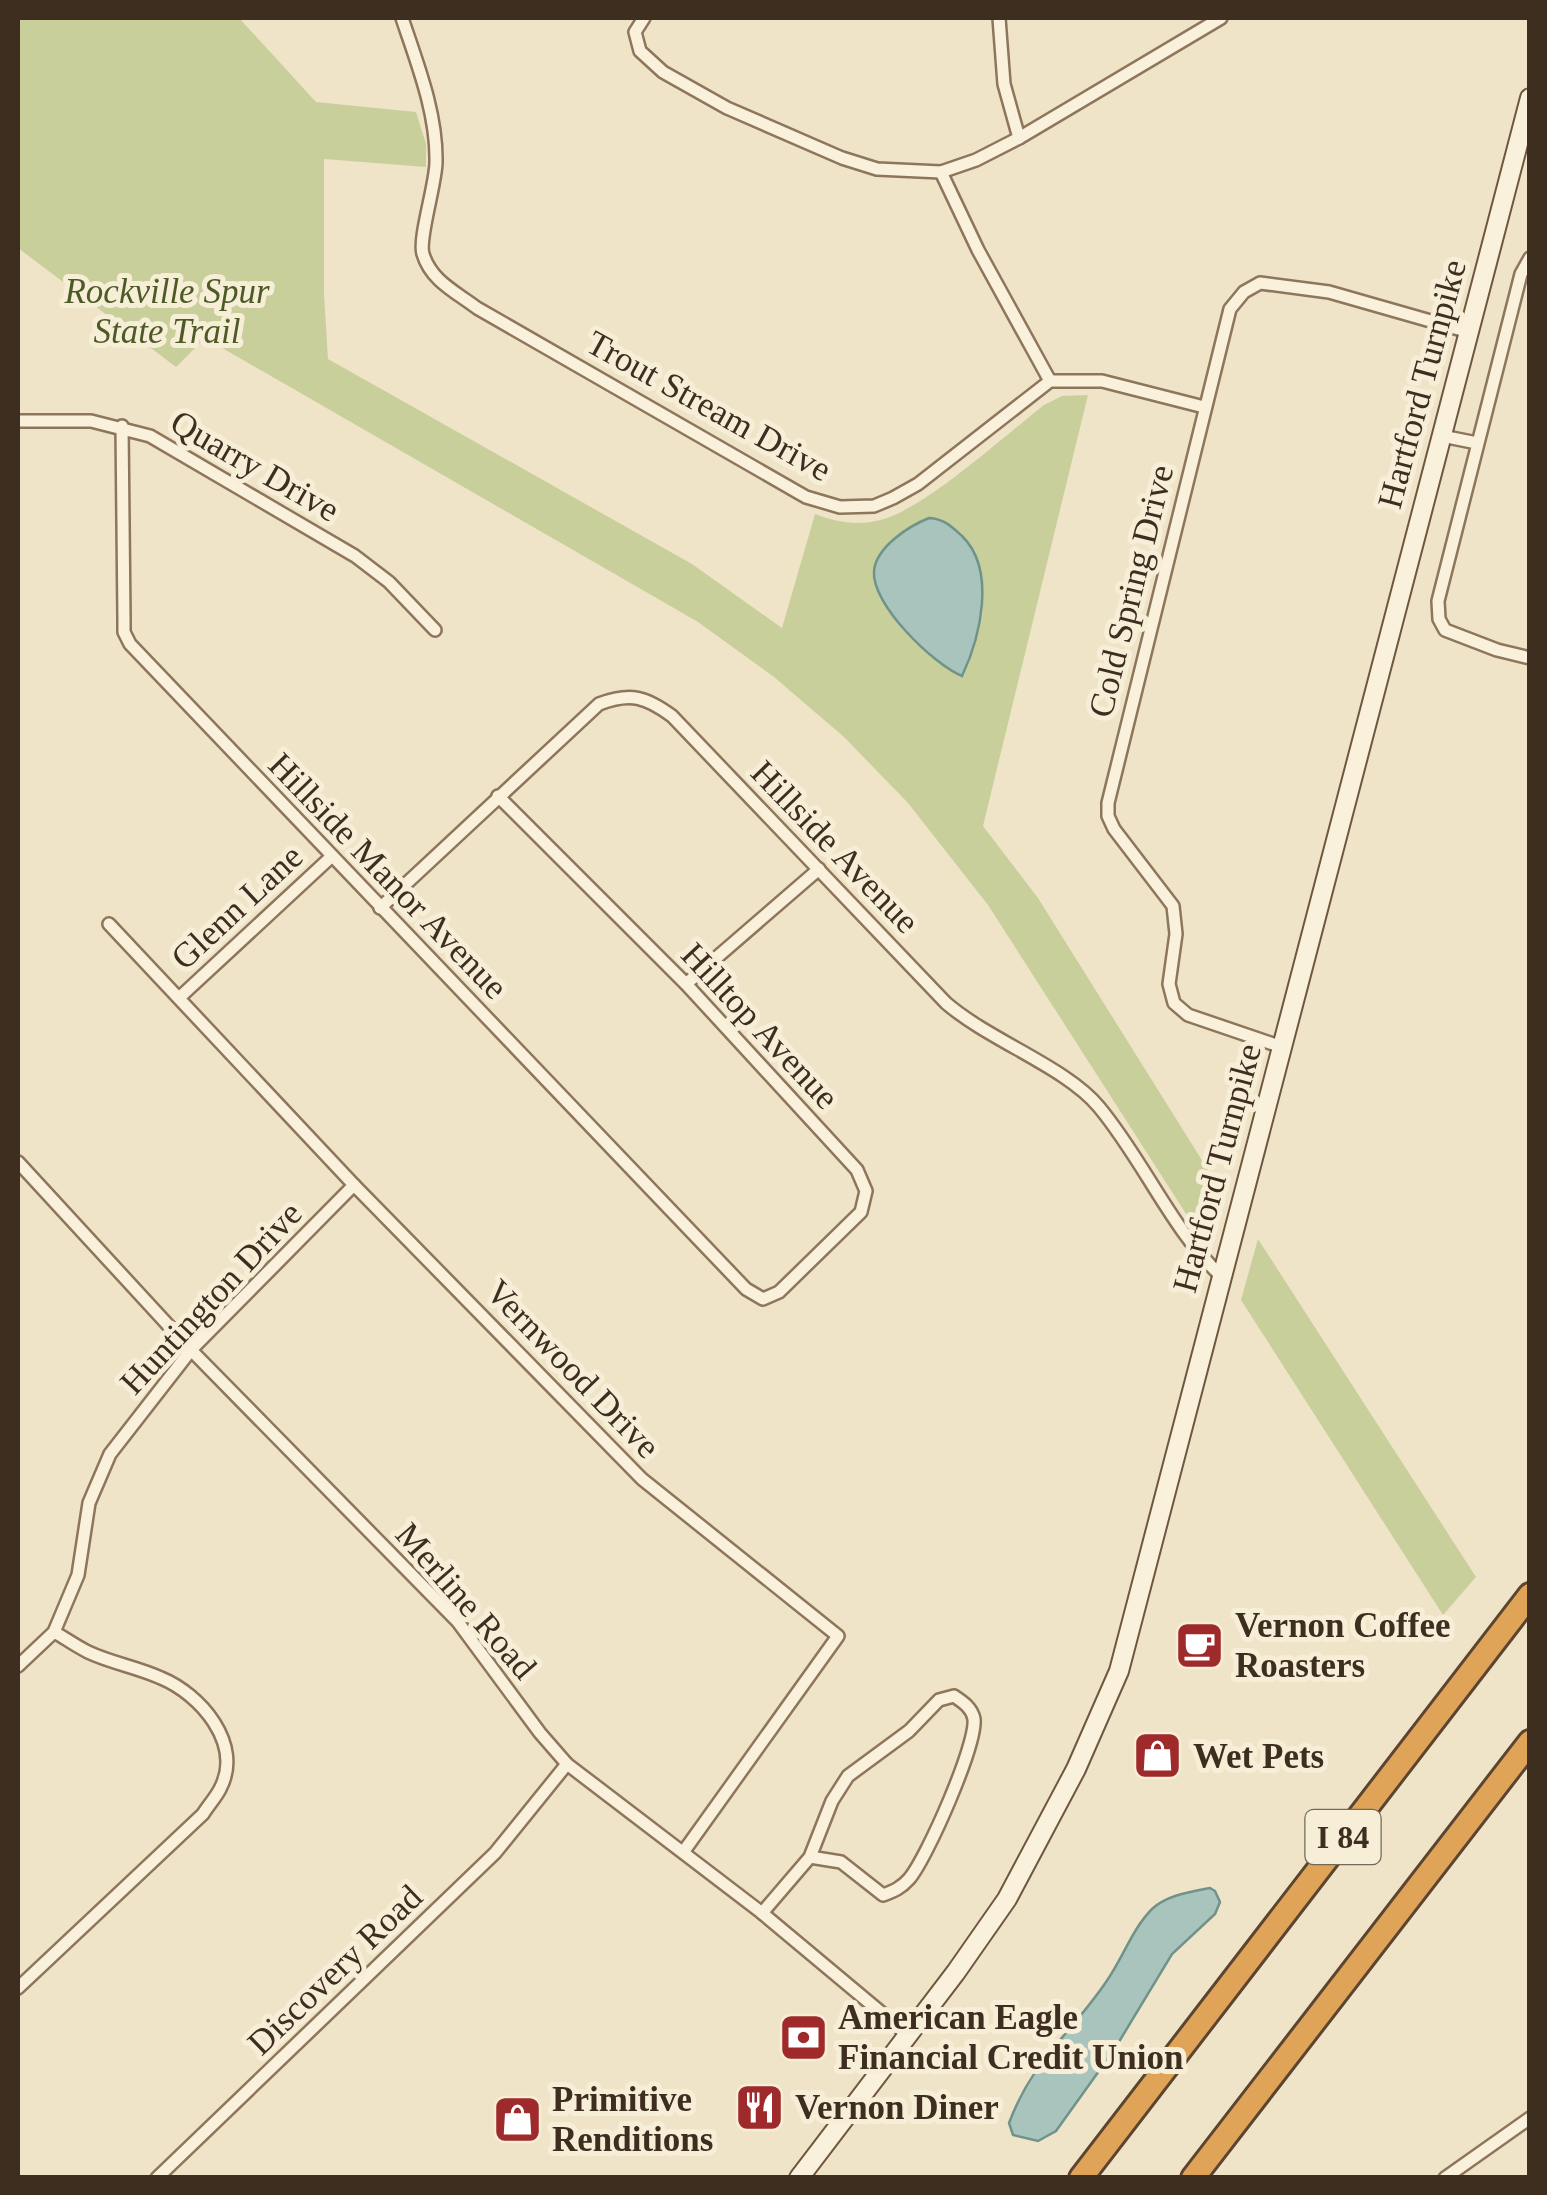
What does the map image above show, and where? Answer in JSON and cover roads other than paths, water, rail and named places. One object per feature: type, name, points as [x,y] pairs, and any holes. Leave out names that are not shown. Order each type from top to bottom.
[{"type":"highway","name":"I 84","points":[[1081,2178],[1530,1595]]},
{"type":"highway","name":"I 84","points":[[1193,2178],[1530,1742]]},
{"type":"main road","name":"Hartford Turnpike","points":[[799,2178],[1007,1900],[1056,1812],[1109,1698],[1151,1560],[1530,98]]},
{"type":"street","name":"Trout Stream Drive","points":[[402,18],[432,127],[436,162],[421,250],[432,275],[478,308],[770,478],[806,498],[840,507],[874,506],[918,484],[1050,381]]},
{"type":"street","points":[[644,18],[635,32],[640,51],[663,72],[727,108],[842,158],[877,168],[941,172],[1019,138],[1221,18]]},
{"type":"street","points":[[999,18],[1004,84],[1019,138]]},
{"type":"street","points":[[941,172],[978,250],[1050,381],[1102,381],[1204,407]]},
{"type":"street","points":[[1530,258],[1521,274],[1438,601],[1439,619],[1445,630],[1530,658]]},
{"type":"street","name":"Cold Spring Drive","points":[[1282,1047],[1188,1015],[1174,1003],[1169,984],[1176,934],[1173,906],[1114,830],[1108,816],[1204,407],[1230,309],[1244,292],[1260,283],[1329,292],[1469,332]]},
{"type":"street","name":"Quarry Drive","points":[[18,420],[92,421],[150,436],[354,556],[389,582],[435,630]]},
{"type":"street","name":"Hillside Manor Avenue","points":[[122,426],[124,632],[130,644],[746,1289],[764,1299]]},
{"type":"street","points":[[1442,436],[1477,443]]},
{"type":"street","name":"Hillside Avenue","points":[[380,908],[600,704],[617,697],[648,699],[672,716],[946,1004],[972,1025],[1074,1084],[1099,1106],[1150,1184],[1222,1277]]},
{"type":"street","name":"Hilltop Avenue","points":[[498,796],[686,984],[857,1170],[866,1192],[861,1212],[779,1292],[764,1299]]},
{"type":"street","name":"Glenn Lane","points":[[180,998],[331,858]]},
{"type":"street","points":[[686,984],[819,869]]},
{"type":"street","name":"Vernwood Drive","points":[[109,924],[354,1184],[642,1479],[838,1636],[684,1852]]},
{"type":"street","name":"Merline Road","points":[[18,1162],[191,1350],[458,1622],[540,1734],[567,1764],[762,1913],[908,2035]]},
{"type":"street","name":"Huntington Drive","points":[[18,1666],[54,1632],[78,1574],[89,1503],[110,1454],[191,1350],[354,1184]]},
{"type":"street","points":[[18,1988],[202,1814],[222,1786],[227,1764],[224,1743],[212,1719],[187,1691],[89,1652],[54,1632]]},
{"type":"street","points":[[762,1913],[810,1857],[832,1801],[848,1776],[909,1731],[938,1700],[954,1696],[965,1703],[974,1715],[973,1735],[936,1831],[912,1876],[896,1891],[883,1894],[841,1862],[810,1857]]},
{"type":"street","name":"Discovery Road","points":[[157,2178],[495,1853],[567,1764]]},
{"type":"street","points":[[1445,2178],[1530,2118]]},
{"type":"water","points":[[929,518],[943,521],[962,536],[979,567],[979,624],[962,676],[936,660],[906,632],[876,585],[876,562],[887,546]]},
{"type":"water","points":[[1210,1888],[1220,1902],[1215,1914],[1172,1954],[1114,2050],[1056,2131],[1038,2141],[1013,2135],[1009,2123],[1029,2081],[1106,1982],[1145,1917],[1165,1900]]},
{"type":"place","name":"Vernon Coffee Roasters","points":[[1200,1645]]},
{"type":"place","name":"Wet Pets","points":[[1158,1756]]},
{"type":"place","name":"American Eagle Financial Credit Union","points":[[803,2037]]},
{"type":"place","name":"Vernon Diner","points":[[760,2107]]},
{"type":"place","name":"Primitive Renditions","points":[[517,2119]]},
{"type":"park label","name":"Rockville Spur State Trail","points":[[167,311]]}]
